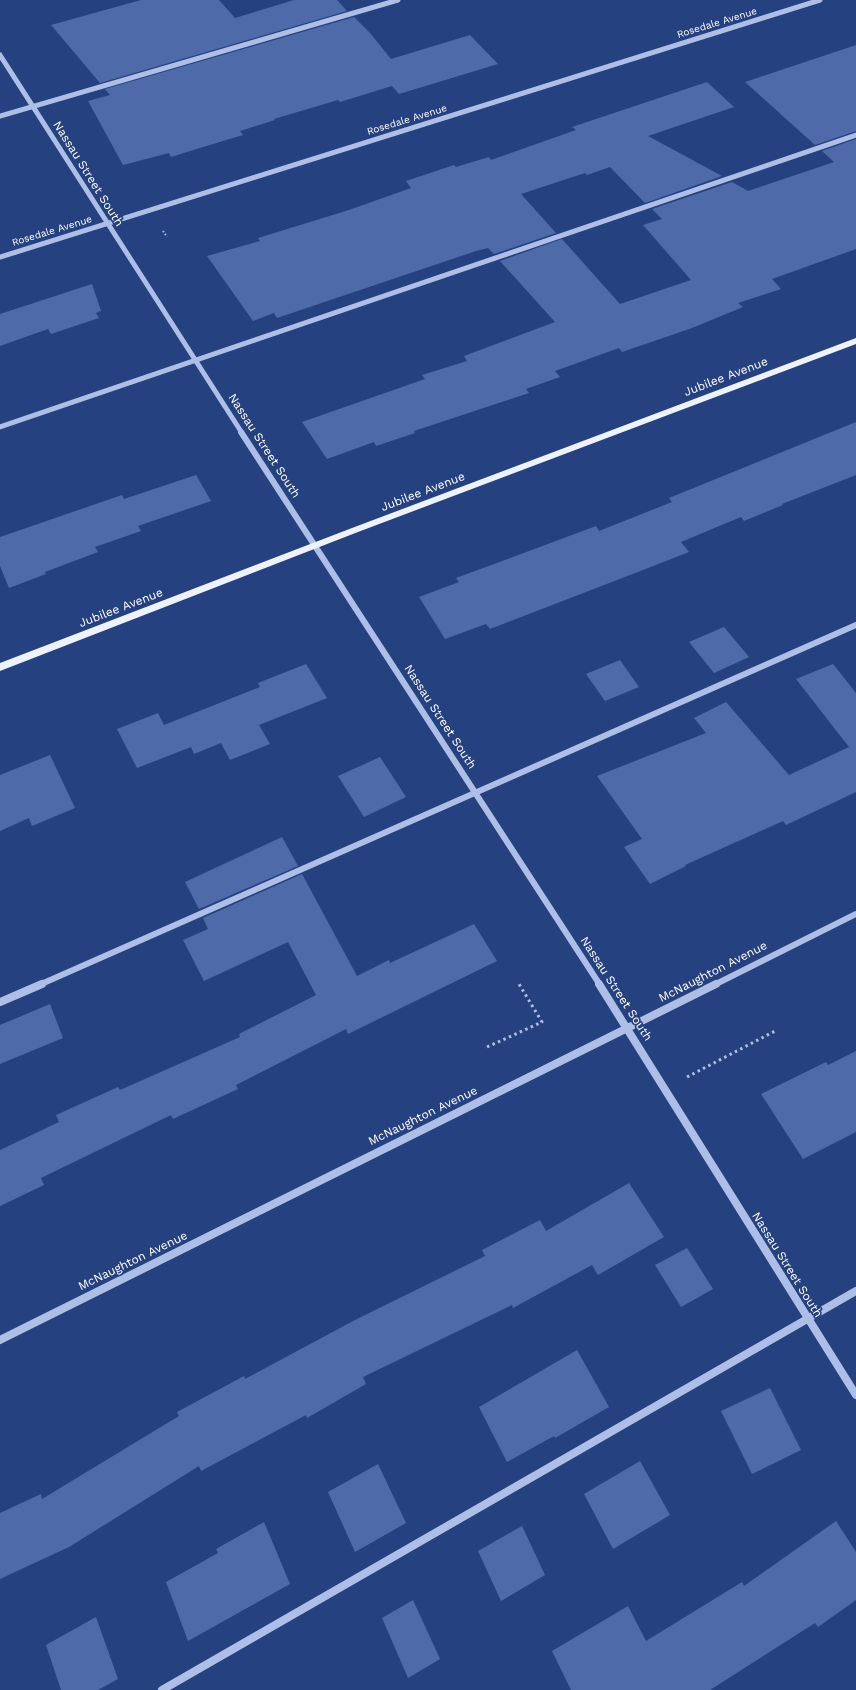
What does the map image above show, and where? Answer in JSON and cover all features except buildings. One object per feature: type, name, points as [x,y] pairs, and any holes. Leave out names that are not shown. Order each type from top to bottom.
[{"type":"main road","name":"Jubilee Avenue","points":[[0,667],[315,545],[856,341]]},
{"type":"street","points":[[0,116],[398,0]]},
{"type":"street","name":"Rosedale Avenue","points":[[0,257],[820,0]]},
{"type":"street","name":"Nassau Street South","points":[[0,55],[106,223],[628,1028],[856,1396]]},
{"type":"street","points":[[0,427],[856,135]]},
{"type":"street","points":[[0,1002],[856,626]]},
{"type":"street","name":"McNaughton Avenue","points":[[0,1340],[856,914]]},
{"type":"street","points":[[162,1690],[856,1291]]},
{"type":"path","points":[[487,1048],[542,1022],[519,984]]},
{"type":"path","points":[[665,1088],[777,1030]]}]
